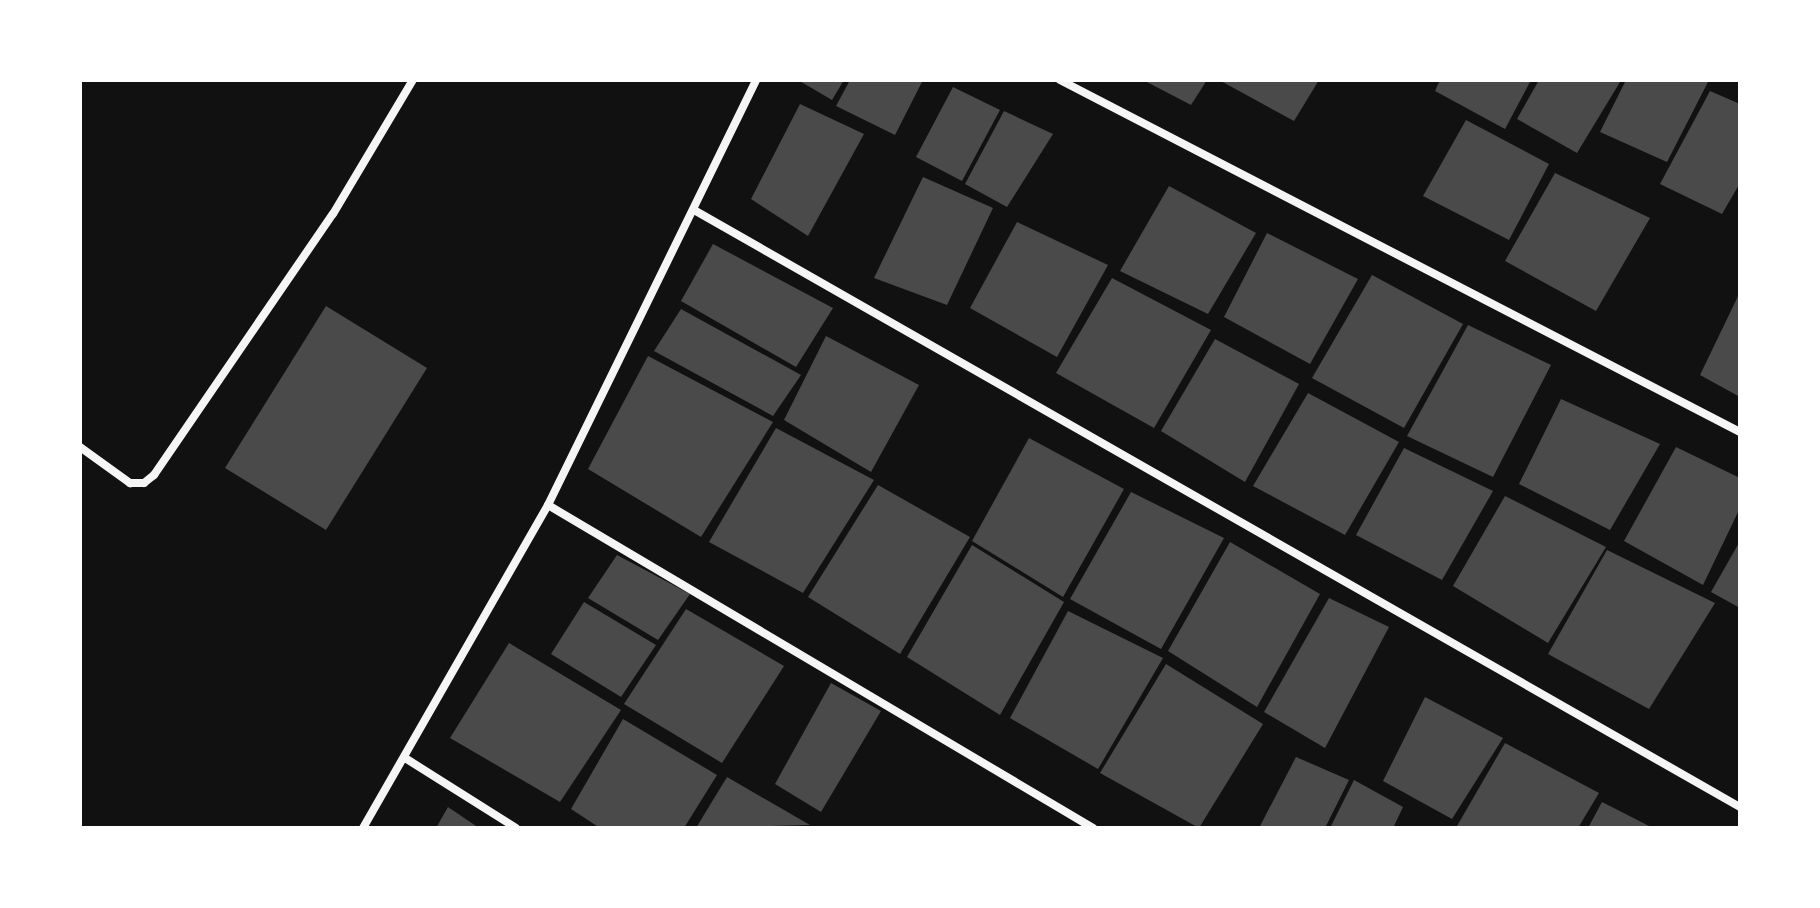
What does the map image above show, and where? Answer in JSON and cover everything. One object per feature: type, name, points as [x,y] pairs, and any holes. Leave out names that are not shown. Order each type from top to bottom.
[{"type":"street","points":[[80,447],[130,483],[144,483],[154,475],[333,214],[413,80]]},
{"type":"street","points":[[363,828],[548,505],[756,80]]},
{"type":"street","points":[[1060,80],[1740,432]]},
{"type":"street","points":[[694,210],[1740,807]]},
{"type":"street","points":[[548,505],[1093,828]]},
{"type":"street","points":[[405,758],[516,828]]},
{"type":"building","points":[[798,80],[844,80],[832,100]]},
{"type":"building","points":[[850,80],[923,80],[895,135],[836,106]]},
{"type":"building","points":[[1143,80],[1207,80],[1191,105]]},
{"type":"building","points":[[1219,80],[1319,80],[1294,121]]},
{"type":"building","points":[[1440,80],[1531,80],[1505,129],[1435,91]]},
{"type":"building","points":[[1539,80],[1620,82],[1577,153],[1517,119]]},
{"type":"building","points":[[1626,80],[1709,80],[1667,162],[1600,132]]},
{"type":"building","points":[[953,87],[1000,110],[962,181],[916,157]]},
{"type":"building","points":[[1710,91],[1740,104],[1740,183],[1722,214],[1660,184]]},
{"type":"building","points":[[800,104],[864,134],[808,236],[751,199]]},
{"type":"building","points":[[1004,111],[1053,134],[1007,207],[965,184]]},
{"type":"building","points":[[1466,120],[1549,164],[1509,240],[1423,196]]},
{"type":"building","points":[[1555,173],[1650,218],[1596,311],[1505,261]]},
{"type":"building","points":[[923,177],[993,208],[947,305],[874,278]]},
{"type":"building","points":[[1169,186],[1256,233],[1208,314],[1120,271]]},
{"type":"building","points":[[1017,222],[1108,265],[1057,357],[970,308]]},
{"type":"building","points":[[1267,233],[1358,279],[1310,364],[1224,317]]},
{"type":"building","points":[[713,244],[833,308],[796,367],[681,301]]},
{"type":"building","points":[[1372,275],[1463,324],[1404,428],[1312,378]]},
{"type":"building","points":[[1112,278],[1211,330],[1154,428],[1056,373]]},
{"type":"building","points":[[1740,292],[1740,397],[1700,375]]},
{"type":"building","points":[[326,306],[427,368],[326,530],[225,468]]},
{"type":"building","points":[[681,309],[801,375],[773,416],[654,351]]},
{"type":"building","points":[[1468,325],[1551,365],[1493,477],[1407,436]]},
{"type":"building","points":[[826,336],[919,385],[871,472],[784,420]]},
{"type":"building","points":[[1215,339],[1299,384],[1245,482],[1161,431]]},
{"type":"building","points":[[648,356],[773,422],[701,537],[588,469]]},
{"type":"building","points":[[1308,393],[1399,442],[1345,535],[1253,486]]},
{"type":"building","points":[[1561,399],[1660,444],[1610,530],[1519,484]]},
{"type":"building","points":[[776,428],[874,480],[803,593],[709,542]]},
{"type":"building","points":[[1029,438],[1124,489],[1063,597],[972,541]]},
{"type":"building","points":[[1676,447],[1740,478],[1740,508],[1703,585],[1624,541]]},
{"type":"building","points":[[1404,448],[1493,491],[1442,580],[1356,535]]},
{"type":"building","points":[[878,485],[970,537],[900,654],[808,597]]},
{"type":"building","points":[[1131,492],[1224,538],[1161,649],[1070,599]]},
{"type":"building","points":[[1505,496],[1606,547],[1548,643],[1453,586]]},
{"type":"building","points":[[1740,541],[1740,608],[1711,592]]},
{"type":"building","points":[[1230,542],[1320,594],[1257,707],[1168,651]]},
{"type":"building","points":[[972,545],[1064,602],[1000,715],[907,657]]},
{"type":"building","points":[[1607,550],[1715,603],[1649,709],[1548,654]]},
{"type":"building","points":[[617,555],[690,594],[658,640],[588,598]]},
{"type":"building","points":[[1329,598],[1389,627],[1325,748],[1264,712]]},
{"type":"building","points":[[584,602],[656,645],[621,697],[551,654]]},
{"type":"building","points":[[686,609],[784,666],[722,763],[624,704]]},
{"type":"building","points":[[1068,611],[1163,658],[1098,769],[1010,718]]},
{"type":"building","points":[[509,643],[621,710],[560,802],[450,738]]},
{"type":"building","points":[[1166,664],[1263,724],[1199,828],[1100,773]]},
{"type":"building","points":[[831,683],[881,711],[821,812],[775,784]]},
{"type":"building","points":[[1425,697],[1503,738],[1452,819],[1383,781]]},
{"type":"building","points":[[623,719],[717,775],[684,828],[600,828],[571,809]]},
{"type":"building","points":[[1505,743],[1599,793],[1578,828],[1457,826]]},
{"type":"building","points":[[1296,757],[1349,780],[1325,828],[1259,828]]},
{"type":"building","points":[[727,777],[810,825],[696,828]]},
{"type":"building","points":[[1354,780],[1403,807],[1393,828],[1330,828]]},
{"type":"building","points":[[1602,802],[1653,828],[1588,828]]},
{"type":"building","points":[[448,807],[479,828],[436,828]]}]
